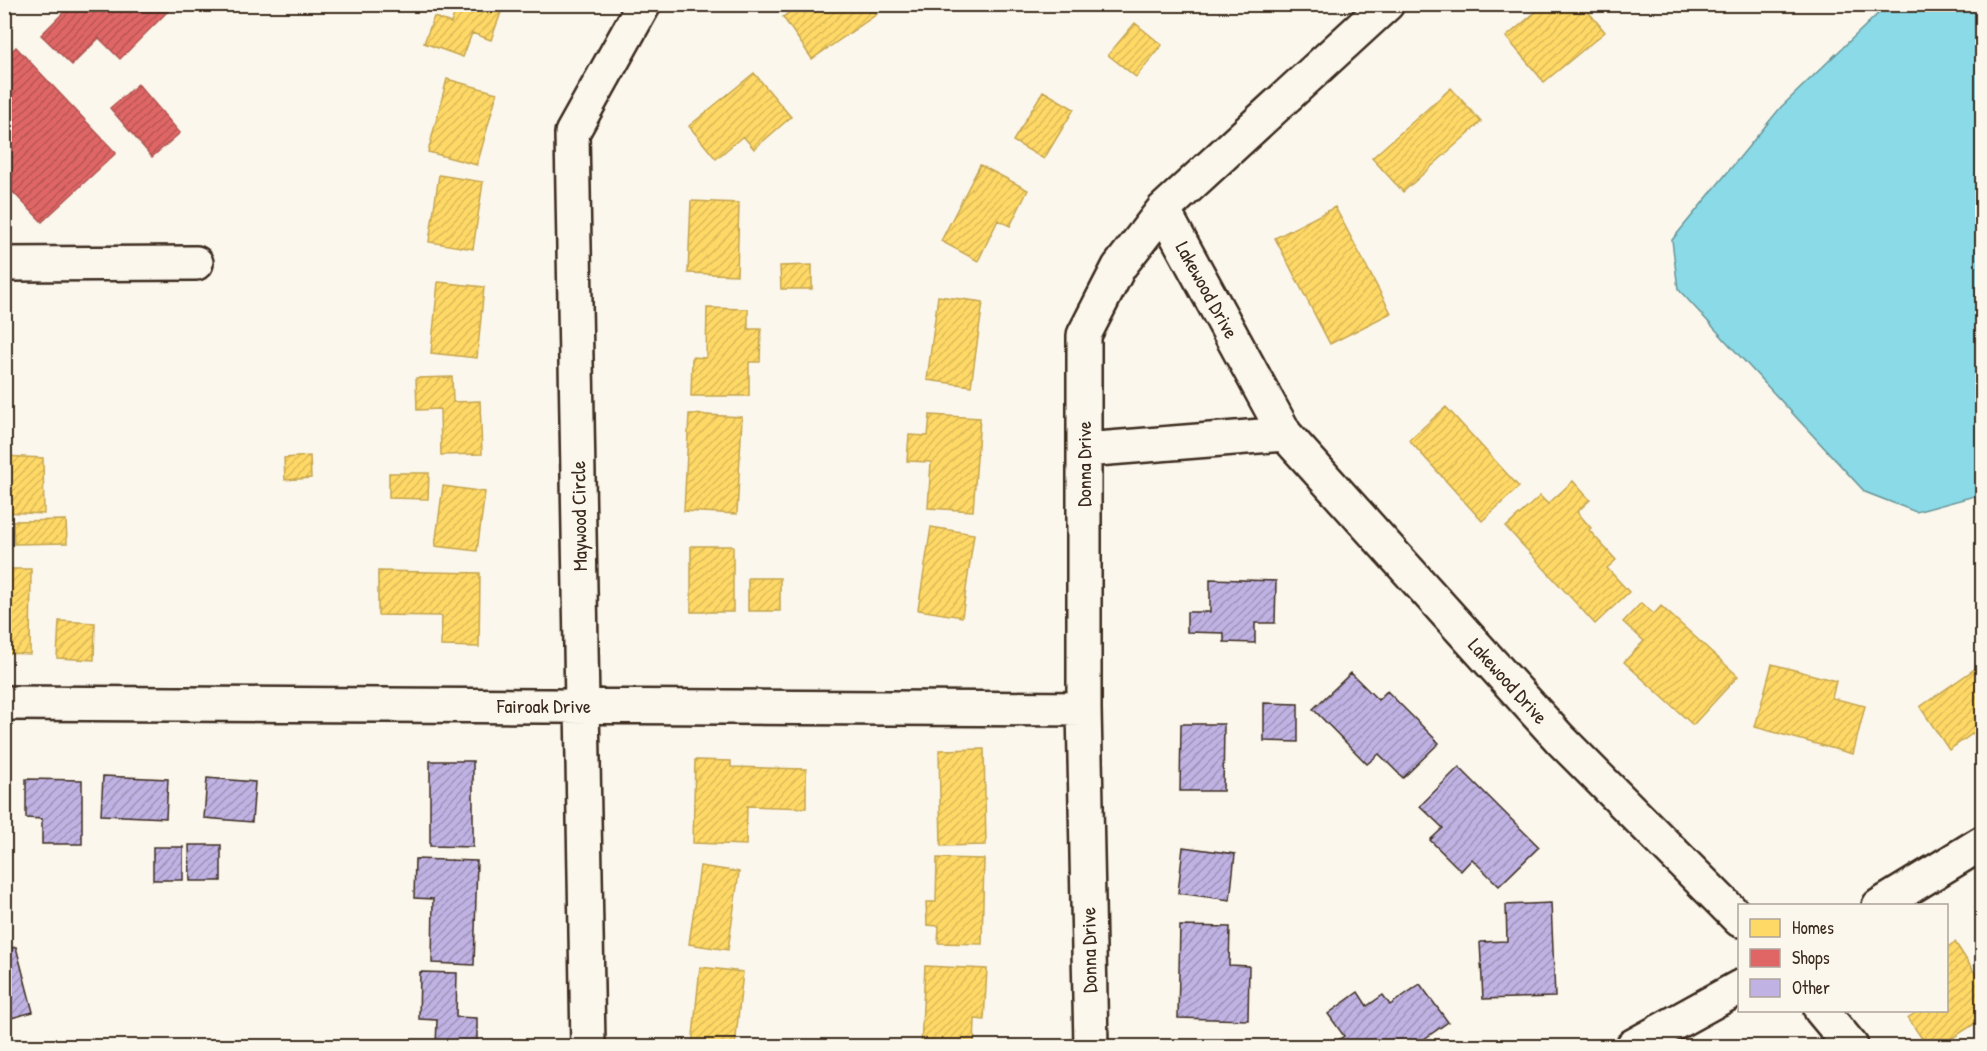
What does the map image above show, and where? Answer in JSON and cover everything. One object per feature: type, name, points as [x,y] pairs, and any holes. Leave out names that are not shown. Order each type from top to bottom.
[{"type":"street","name":"Maywood Circle","points":[[588,1047],[572,133],[644,4]]},
{"type":"street","name":"Donna Drive","points":[[1090,1047],[1084,709],[1084,335],[1119,267],[1163,210],[1387,4]]},
{"type":"street","name":"Lakewood Drive","points":[[1163,210],[1285,434],[1560,739],[1738,918]]},
{"type":"street","points":[[4,264],[196,263]]},
{"type":"street","points":[[1084,450],[1285,434]]},
{"type":"street","name":"Fairoak Drive","points":[[4,703],[1084,709]]},
{"type":"street","points":[[1882,904],[1983,843]]},
{"type":"street","points":[[1633,1047],[1738,988]]},
{"type":"street","points":[[1822,1012],[1851,1047]]},
{"type":"water","points":[[1887,5],[1982,5],[1982,494],[1916,512],[1865,492],[1678,289],[1672,240],[1781,107]]},
{"type":"building: Homes","points":[[458,4],[504,4],[491,40],[472,33],[463,57],[424,43],[434,17],[451,23]]},
{"type":"building: Homes","points":[[801,4],[870,4],[877,14],[812,59],[783,17]]},
{"type":"building: Homes","points":[[1545,4],[1582,4],[1605,32],[1544,82],[1506,37]]},
{"type":"building: Homes","points":[[1135,23],[1162,45],[1136,77],[1108,55]]},
{"type":"building: Homes","points":[[754,73],[791,117],[754,149],[743,136],[716,159],[689,126]]},
{"type":"building: Homes","points":[[447,79],[497,93],[477,165],[428,152]]},
{"type":"building: Homes","points":[[1451,88],[1481,122],[1403,192],[1372,158]]},
{"type":"building: Homes","points":[[1043,91],[1074,109],[1044,159],[1013,141]]},
{"type":"building: Homes","points":[[980,165],[1028,190],[1010,226],[998,220],[978,261],[941,241]]},
{"type":"building: Homes","points":[[439,175],[483,182],[473,249],[429,242]]},
{"type":"building: Homes","points":[[691,201],[739,203],[737,275],[688,273]]},
{"type":"building: Homes","points":[[1335,207],[1391,313],[1330,344],[1275,238]]},
{"type":"building: Homes","points":[[812,265],[812,289],[781,289],[780,266]]},
{"type":"building: Homes","points":[[438,282],[484,287],[477,358],[431,353]]},
{"type":"building: Homes","points":[[938,296],[983,302],[971,386],[927,380]]},
{"type":"building: Homes","points":[[707,308],[748,309],[748,329],[761,329],[760,362],[749,362],[749,396],[691,396],[692,357],[706,358]]},
{"type":"building: Homes","points":[[452,377],[453,402],[480,401],[482,454],[441,455],[440,409],[417,410],[416,378]]},
{"type":"building: Homes","points":[[1446,407],[1519,487],[1482,521],[1409,440]]},
{"type":"building: Homes","points":[[689,414],[742,417],[737,514],[684,511]]},
{"type":"building: Homes","points":[[930,415],[980,418],[973,511],[928,508],[931,462],[907,461],[909,435],[928,436]]},
{"type":"building: Homes","points":[[4,456],[43,458],[44,514],[4,512]]},
{"type":"building: Homes","points":[[310,456],[311,478],[285,480],[284,458]]},
{"type":"building: Homes","points":[[389,473],[429,473],[428,499],[389,498]]},
{"type":"building: Homes","points":[[1573,481],[1590,500],[1577,512],[1591,528],[1589,530],[1616,560],[1607,568],[1629,592],[1595,624],[1506,527],[1540,496],[1548,504]]},
{"type":"building: Homes","points":[[443,486],[485,492],[477,551],[435,546]]},
{"type":"building: Homes","points":[[66,520],[67,543],[14,544],[13,521]]},
{"type":"building: Homes","points":[[931,527],[974,534],[962,617],[918,610]]},
{"type":"building: Homes","points":[[691,546],[733,546],[733,612],[691,612]]},
{"type":"building: Homes","points":[[4,569],[31,569],[30,654],[4,653]]},
{"type":"building: Homes","points":[[378,571],[480,573],[479,647],[441,646],[442,616],[378,615]]},
{"type":"building: Homes","points":[[748,578],[780,578],[780,611],[748,611]]},
{"type":"building: Homes","points":[[1641,603],[1654,614],[1661,606],[1738,676],[1693,725],[1624,662],[1644,641],[1623,622]]},
{"type":"building: Homes","points":[[59,621],[95,623],[94,660],[57,658]]},
{"type":"building: Homes","points":[[1772,664],[1836,681],[1832,698],[1865,706],[1853,754],[1755,727]]},
{"type":"building: Homes","points":[[1982,664],[1982,727],[1949,750],[1920,707]]},
{"type":"building: Homes","points":[[984,749],[986,845],[941,846],[939,750]]},
{"type":"building: Homes","points":[[695,760],[731,761],[731,767],[806,769],[806,808],[747,806],[746,845],[693,843]]},
{"type":"building: Homes","points":[[937,858],[984,859],[982,944],[938,943],[939,926],[927,925],[926,902],[936,902]]},
{"type":"building: Homes","points":[[700,866],[739,872],[728,950],[689,944]]},
{"type":"building: Homes","points":[[1955,942],[1982,984],[1982,1019],[1940,1046],[1927,1046],[1908,1018],[1916,1012],[1948,1012],[1948,947]]},
{"type":"building: Homes","points":[[925,966],[987,969],[984,1020],[975,1019],[974,1046],[921,1046]]},
{"type":"building: Homes","points":[[700,967],[743,972],[735,1046],[692,1046]]},
{"type":"building: Shops","points":[[72,4],[175,4],[120,59],[99,38],[72,65],[41,35]]},
{"type":"building: Shops","points":[[16,47],[116,153],[42,222],[4,183],[4,58]]},
{"type":"building: Shops","points":[[138,84],[180,133],[152,157],[110,108]]},
{"type":"building: Other","points":[[1210,579],[1276,581],[1275,623],[1255,623],[1255,643],[1224,642],[1224,633],[1187,632],[1187,612],[1210,612]]},
{"type":"building: Other","points":[[1351,673],[1378,700],[1387,691],[1439,743],[1403,778],[1379,754],[1367,764],[1313,709]]},
{"type":"building: Other","points":[[1264,703],[1298,704],[1298,742],[1264,741]]},
{"type":"building: Other","points":[[1181,724],[1224,724],[1223,791],[1180,791]]},
{"type":"building: Other","points":[[430,761],[473,761],[473,847],[430,846]]},
{"type":"building: Other","points":[[1459,767],[1539,847],[1499,886],[1472,859],[1461,871],[1430,840],[1443,828],[1420,806]]},
{"type":"building: Other","points":[[103,776],[168,779],[166,818],[101,815]]},
{"type":"building: Other","points":[[207,778],[255,782],[252,822],[204,818]]},
{"type":"building: Other","points":[[26,779],[82,780],[82,844],[42,844],[42,819],[26,818]]},
{"type":"building: Other","points":[[189,845],[221,845],[221,881],[190,881]]},
{"type":"building: Other","points":[[153,847],[183,847],[183,880],[153,880]]},
{"type":"building: Other","points":[[1183,847],[1235,854],[1230,900],[1178,893]]},
{"type":"building: Other","points":[[415,859],[477,861],[474,965],[432,963],[433,899],[414,898]]},
{"type":"building: Other","points":[[1551,903],[1555,997],[1483,999],[1480,942],[1507,941],[1506,905]]},
{"type":"building: Other","points":[[1180,926],[1230,927],[1229,965],[1249,966],[1248,1020],[1178,1018]]},
{"type":"building: Other","points":[[16,947],[33,1012],[4,1020],[4,950]]},
{"type":"building: Other","points":[[420,972],[457,973],[456,1017],[477,1018],[477,1046],[436,1046],[437,1020],[419,1019]]},
{"type":"building: Other","points":[[1420,984],[1448,1022],[1414,1046],[1330,1046],[1344,1036],[1328,1014],[1358,992],[1367,1006],[1383,995],[1390,1005]]}]
